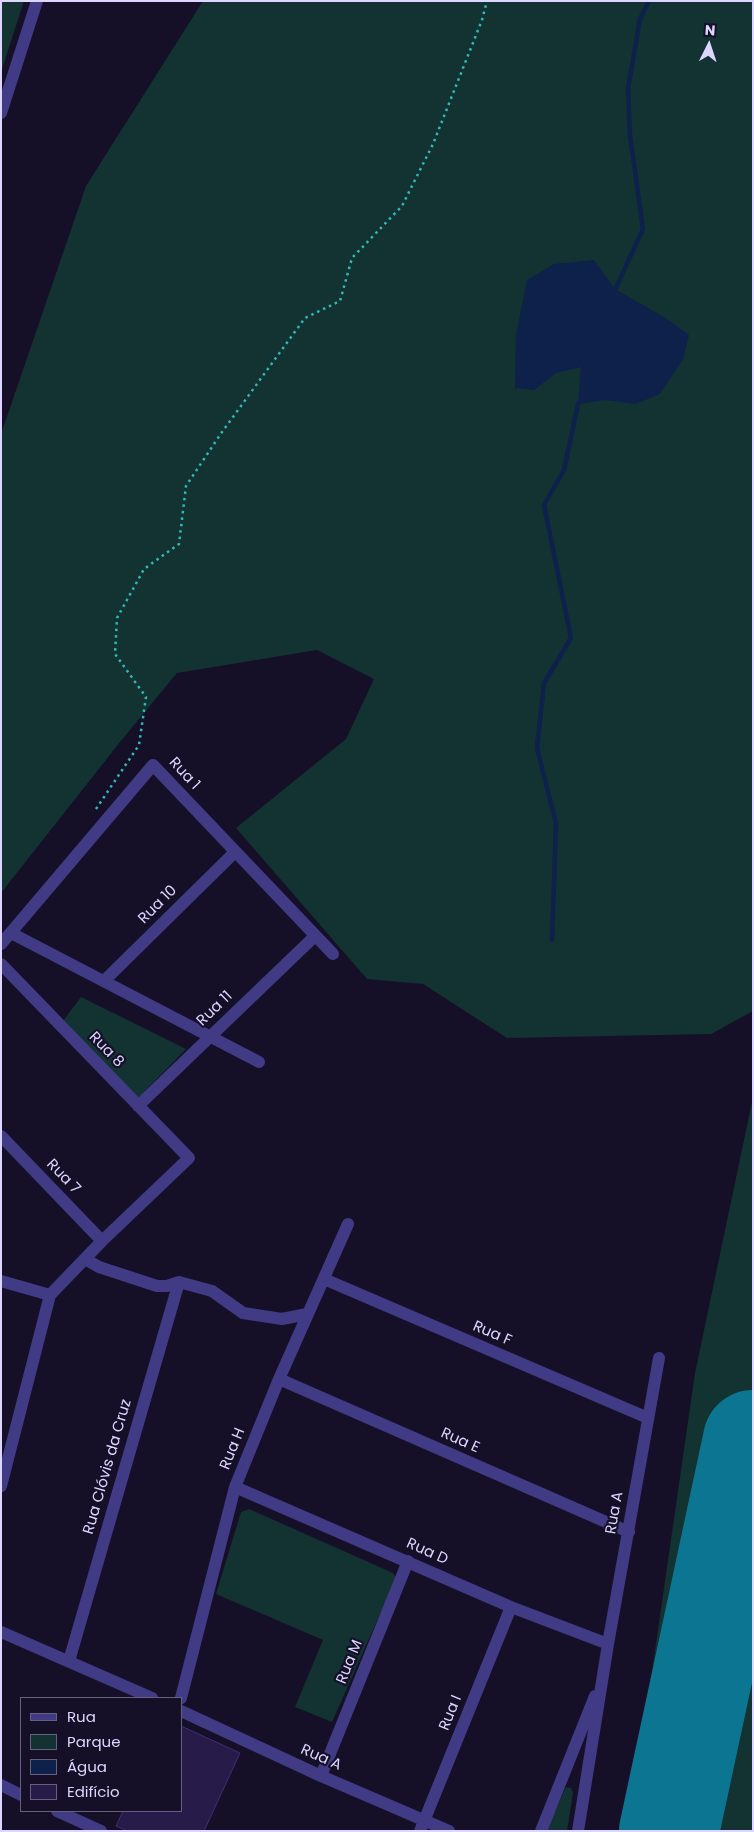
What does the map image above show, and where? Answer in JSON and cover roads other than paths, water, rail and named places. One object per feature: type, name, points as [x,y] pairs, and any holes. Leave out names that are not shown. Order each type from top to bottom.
[{"type":"street","points":[[1,113],[38,1]]},
{"type":"street","name":"Rua 1","points":[[1,944],[154,765],[234,852],[333,954]]},
{"type":"street","name":"Rua 10","points":[[104,981],[234,852]]},
{"type":"street","points":[[11,933],[259,1062]]},
{"type":"street","name":"Rua 11","points":[[138,1106],[315,936]]},
{"type":"street","name":"Rua 8","points":[[1,964],[189,1158],[102,1241]]},
{"type":"street","name":"Rua 7","points":[[1,1136],[102,1241]]},
{"type":"street","name":"Rua H","points":[[181,1697],[235,1486],[307,1314],[348,1224]]},
{"type":"street","points":[[1,1486],[50,1295],[102,1241]]},
{"type":"street","points":[[85,1259],[98,1267],[157,1286],[167,1286],[179,1282],[212,1291],[243,1313],[282,1319],[307,1314]]},
{"type":"street","name":"Rua F","points":[[324,1279],[648,1418]]},
{"type":"street","points":[[1,1281],[50,1295]]},
{"type":"street","name":"Rua Clóvis da Cruz","points":[[69,1661],[179,1282]]},
{"type":"street","name":"Rua A","points":[[578,1831],[608,1644],[658,1358]]},
{"type":"street","name":"Rua E","points":[[279,1380],[629,1532]]},
{"type":"street","name":"Rua D","points":[[235,1486],[511,1607],[608,1644]]},
{"type":"street","name":"Rua M","points":[[321,1776],[408,1561]]},
{"type":"street","name":"Rua I","points":[[422,1826],[511,1607]]},
{"type":"street","points":[[1,1632],[150,1697]]},
{"type":"street","name":"Rua A","points":[[541,1831],[604,1674]]},
{"type":"street","name":"Rua A","points":[[182,1711],[321,1776],[422,1826],[449,1831]]},
{"type":"street","points":[[1,1786],[20,1794]]},
{"type":"street","points":[[59,1812],[101,1831]]},
{"type":"water","points":[[594,260],[615,289],[667,319],[689,335],[683,359],[660,394],[635,404],[605,400],[578,404],[581,367],[556,373],[534,390],[515,388],[516,335],[527,280],[554,264]]},
{"type":"waterway","points":[[613,294],[643,229],[630,135],[628,89],[640,19],[649,1]]},
{"type":"waterway","points":[[552,940],[556,823],[537,748],[544,683],[571,638],[544,505],[564,470],[578,404],[581,401]]}]
